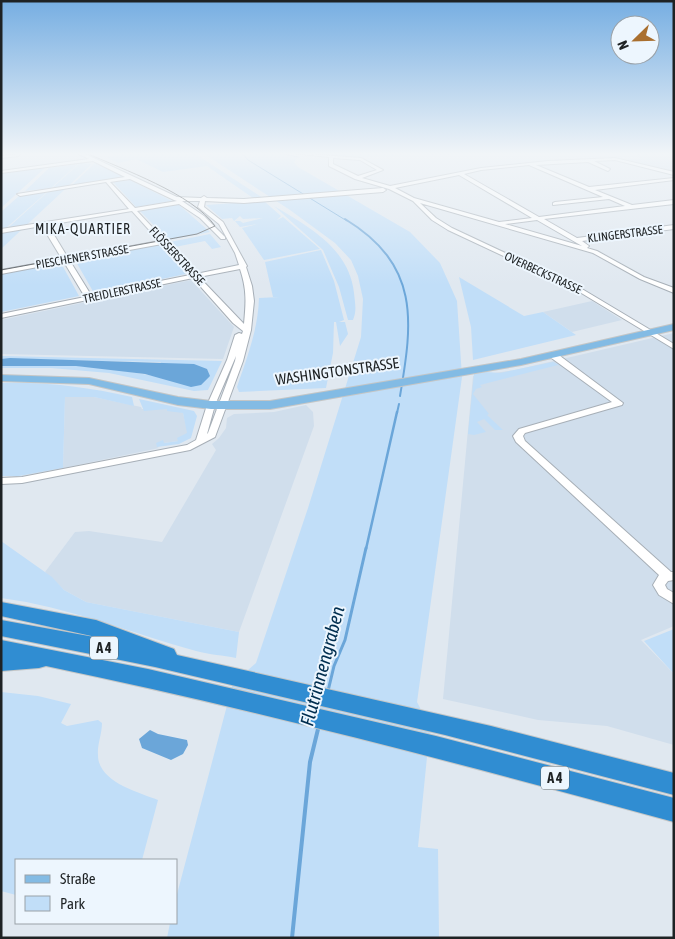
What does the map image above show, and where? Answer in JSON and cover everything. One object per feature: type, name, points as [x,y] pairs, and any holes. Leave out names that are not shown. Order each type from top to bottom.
[{"type":"highway","points":[[1,609],[96,628],[205,670]]},
{"type":"highway","name":"A 4","points":[[1,628],[77,642],[205,670],[225,686]]},
{"type":"highway","name":"A 4","points":[[1,648],[225,686],[437,735],[594,761],[674,784]]},
{"type":"highway","points":[[1,663],[61,659]]},
{"type":"highway","name":"A 4","points":[[437,735],[674,810]]},
{"type":"main road","name":"WASHINGTONSTRASSE","points":[[1,378],[89,381],[178,401],[270,404],[554,355],[674,321]]},
{"type":"main road","name":"WASHINGTONSTRASSE","points":[[472,368],[646,330],[674,327]]},
{"type":"main road","name":"WASHINGTONSTRASSE","points":[[1,373],[92,376],[136,383],[217,402]]},
{"type":"street","name":"FLÖSSERSTRASSE","points":[[122,197],[245,328]]},
{"type":"street","points":[[171,197],[198,213],[217,231],[241,266]]},
{"type":"street","points":[[192,197],[203,200]]},
{"type":"street","points":[[1,231],[134,210],[178,200],[264,200],[307,197]]},
{"type":"street","name":"OVERBECKSTRASSE","points":[[409,197],[425,206],[450,229],[580,290],[674,347]]},
{"type":"street","points":[[500,197],[642,278],[674,291]]},
{"type":"street","points":[[554,204],[608,198],[632,207]]},
{"type":"street","points":[[1,481],[22,480],[190,447],[212,436],[217,402],[231,360],[245,328],[250,301],[241,266],[221,223],[201,207],[203,200]]},
{"type":"street","points":[[568,202],[604,220]]},
{"type":"street","points":[[495,224],[674,202]]},
{"type":"street","points":[[425,206],[595,252]]},
{"type":"street","points":[[44,224],[89,298]]},
{"type":"street","name":"KLINGERSTRASSE","points":[[576,240],[674,227]]},
{"type":"street","name":"PIESCHENER STRASSE","points":[[1,272],[162,240]]},
{"type":"street","name":"PIESCHENER STRASSE","points":[[1,267],[65,258]]},
{"type":"street","name":"TREIDLERSTRASSE","points":[[1,316],[241,266]]},
{"type":"street","points":[[554,355],[619,403],[522,431],[518,436],[521,442],[671,576]]},
{"type":"street","points":[[671,576],[661,579],[659,585],[663,592],[674,598]]},
{"type":"shaded area","points":[[191,280],[234,327],[223,359],[1,354],[1,320]]},
{"type":"shaded area","points":[[592,301],[622,320],[572,332],[543,312]]},
{"type":"shaded area","points":[[674,333],[674,626],[641,640],[674,674],[674,745],[607,726],[538,720],[443,699],[473,376],[515,370]]},
{"type":"shaded area","points":[[65,397],[94,397],[141,407],[142,409],[178,411],[183,413],[188,433],[178,441],[164,443],[157,447],[159,448],[63,468]]},
{"type":"shaded area","points":[[306,405],[313,412],[314,426],[239,632],[86,602],[64,590],[45,572],[75,532],[89,531],[162,542],[216,450],[212,444],[226,428],[227,418],[234,414],[274,412]]},
{"type":"green space","points":[[1,197],[13,197],[1,208]]},
{"type":"green space","points":[[18,197],[42,197],[6,228],[1,229],[1,212]]},
{"type":"green space","points":[[42,197],[57,197],[1,249],[1,234]]},
{"type":"green space","points":[[127,197],[164,197],[172,201],[136,207]]},
{"type":"green space","points":[[270,197],[349,197],[410,232],[440,263],[457,301],[462,377],[417,702],[430,727],[418,847],[438,849],[439,938],[167,938],[170,924],[178,924],[178,890],[233,683],[256,663],[308,508],[361,337],[363,299],[358,276],[351,260],[335,243]]},
{"type":"green space","points":[[264,201],[281,216],[277,220],[283,217],[320,249],[264,260],[242,228],[258,224],[240,227],[235,221],[243,223],[263,218],[243,219],[240,216],[234,221],[232,218],[222,219],[206,205]]},
{"type":"green space","points":[[178,204],[210,232],[168,240],[140,211]]},
{"type":"green space","points":[[274,206],[301,222],[336,251],[351,277],[355,310],[353,320],[348,320],[339,287],[323,250]]},
{"type":"green space","points":[[210,234],[221,247],[212,249],[205,241],[175,247],[170,242]]},
{"type":"green space","points":[[159,245],[186,274],[94,293],[75,260]]},
{"type":"green space","points":[[321,250],[334,281],[344,320],[339,322],[345,322],[348,334],[340,346],[336,322],[334,322],[333,353],[326,388],[239,392],[237,387],[254,332],[259,298],[279,297],[273,297],[265,262]]},
{"type":"green space","points":[[61,263],[79,296],[1,312],[1,274]]},
{"type":"green space","points":[[459,277],[524,316],[543,312],[576,335],[473,360],[471,327]]},
{"type":"green space","points":[[1,356],[222,361],[208,390],[194,391],[109,373],[51,368],[1,368],[1,366],[20,365],[58,365],[116,370],[154,376],[161,362],[1,359]]},
{"type":"green space","points":[[553,362],[564,367],[558,365],[480,385],[482,387],[476,389],[473,394],[489,414],[487,415],[503,430],[495,430],[484,419],[477,422],[486,432],[474,435],[468,434],[474,374],[500,373]]},
{"type":"green space","points":[[1,383],[51,384],[99,390],[132,397],[134,406],[94,397],[65,397],[63,468],[19,476],[1,476]]},
{"type":"green space","points":[[139,399],[194,411],[197,416],[191,438],[179,444],[157,447],[156,443],[163,440],[164,443],[178,441],[177,438],[187,433],[183,413],[167,411],[167,409],[144,411]]},
{"type":"green space","points":[[1,541],[52,577],[64,590],[86,602],[239,632],[236,658],[196,651],[75,614],[1,598]]},
{"type":"green space","points":[[674,629],[674,674],[644,641]]},
{"type":"green space","points":[[1,692],[38,696],[71,704],[61,723],[67,726],[98,720],[102,723],[98,755],[100,764],[105,772],[120,785],[158,800],[142,859],[15,859],[15,895],[1,891]]},
{"type":"water","points":[[1,359],[194,364],[207,369],[210,376],[201,385],[191,387],[145,374],[76,366],[1,366]]},
{"type":"water","points":[[150,730],[158,734],[187,740],[188,745],[183,754],[171,760],[142,748],[139,739]]},
{"type":"waterway","name":"Flutrinnengraben","points":[[308,197],[347,221]]},
{"type":"waterway","name":"Flutrinnengraben","points":[[345,219],[369,237],[387,255],[399,275],[406,296],[408,319],[407,343],[400,396]]},
{"type":"waterway","name":"Flutrinnengraben","points":[[397,413],[399,404]]},
{"type":"waterway","name":"Flutrinnengraben","points":[[366,549],[397,412]]},
{"type":"waterway","name":"Flutrinnengraben","points":[[328,691],[334,666],[345,640],[366,548]]},
{"type":"waterway","name":"Flutrinnengraben","points":[[292,938],[310,762],[319,725]]},
{"type":"tram line","points":[[1,270],[197,234],[215,226],[205,214],[180,197]]},
{"type":"district","name":"MIKA-QUARTIER","points":[[83,229]]}]
